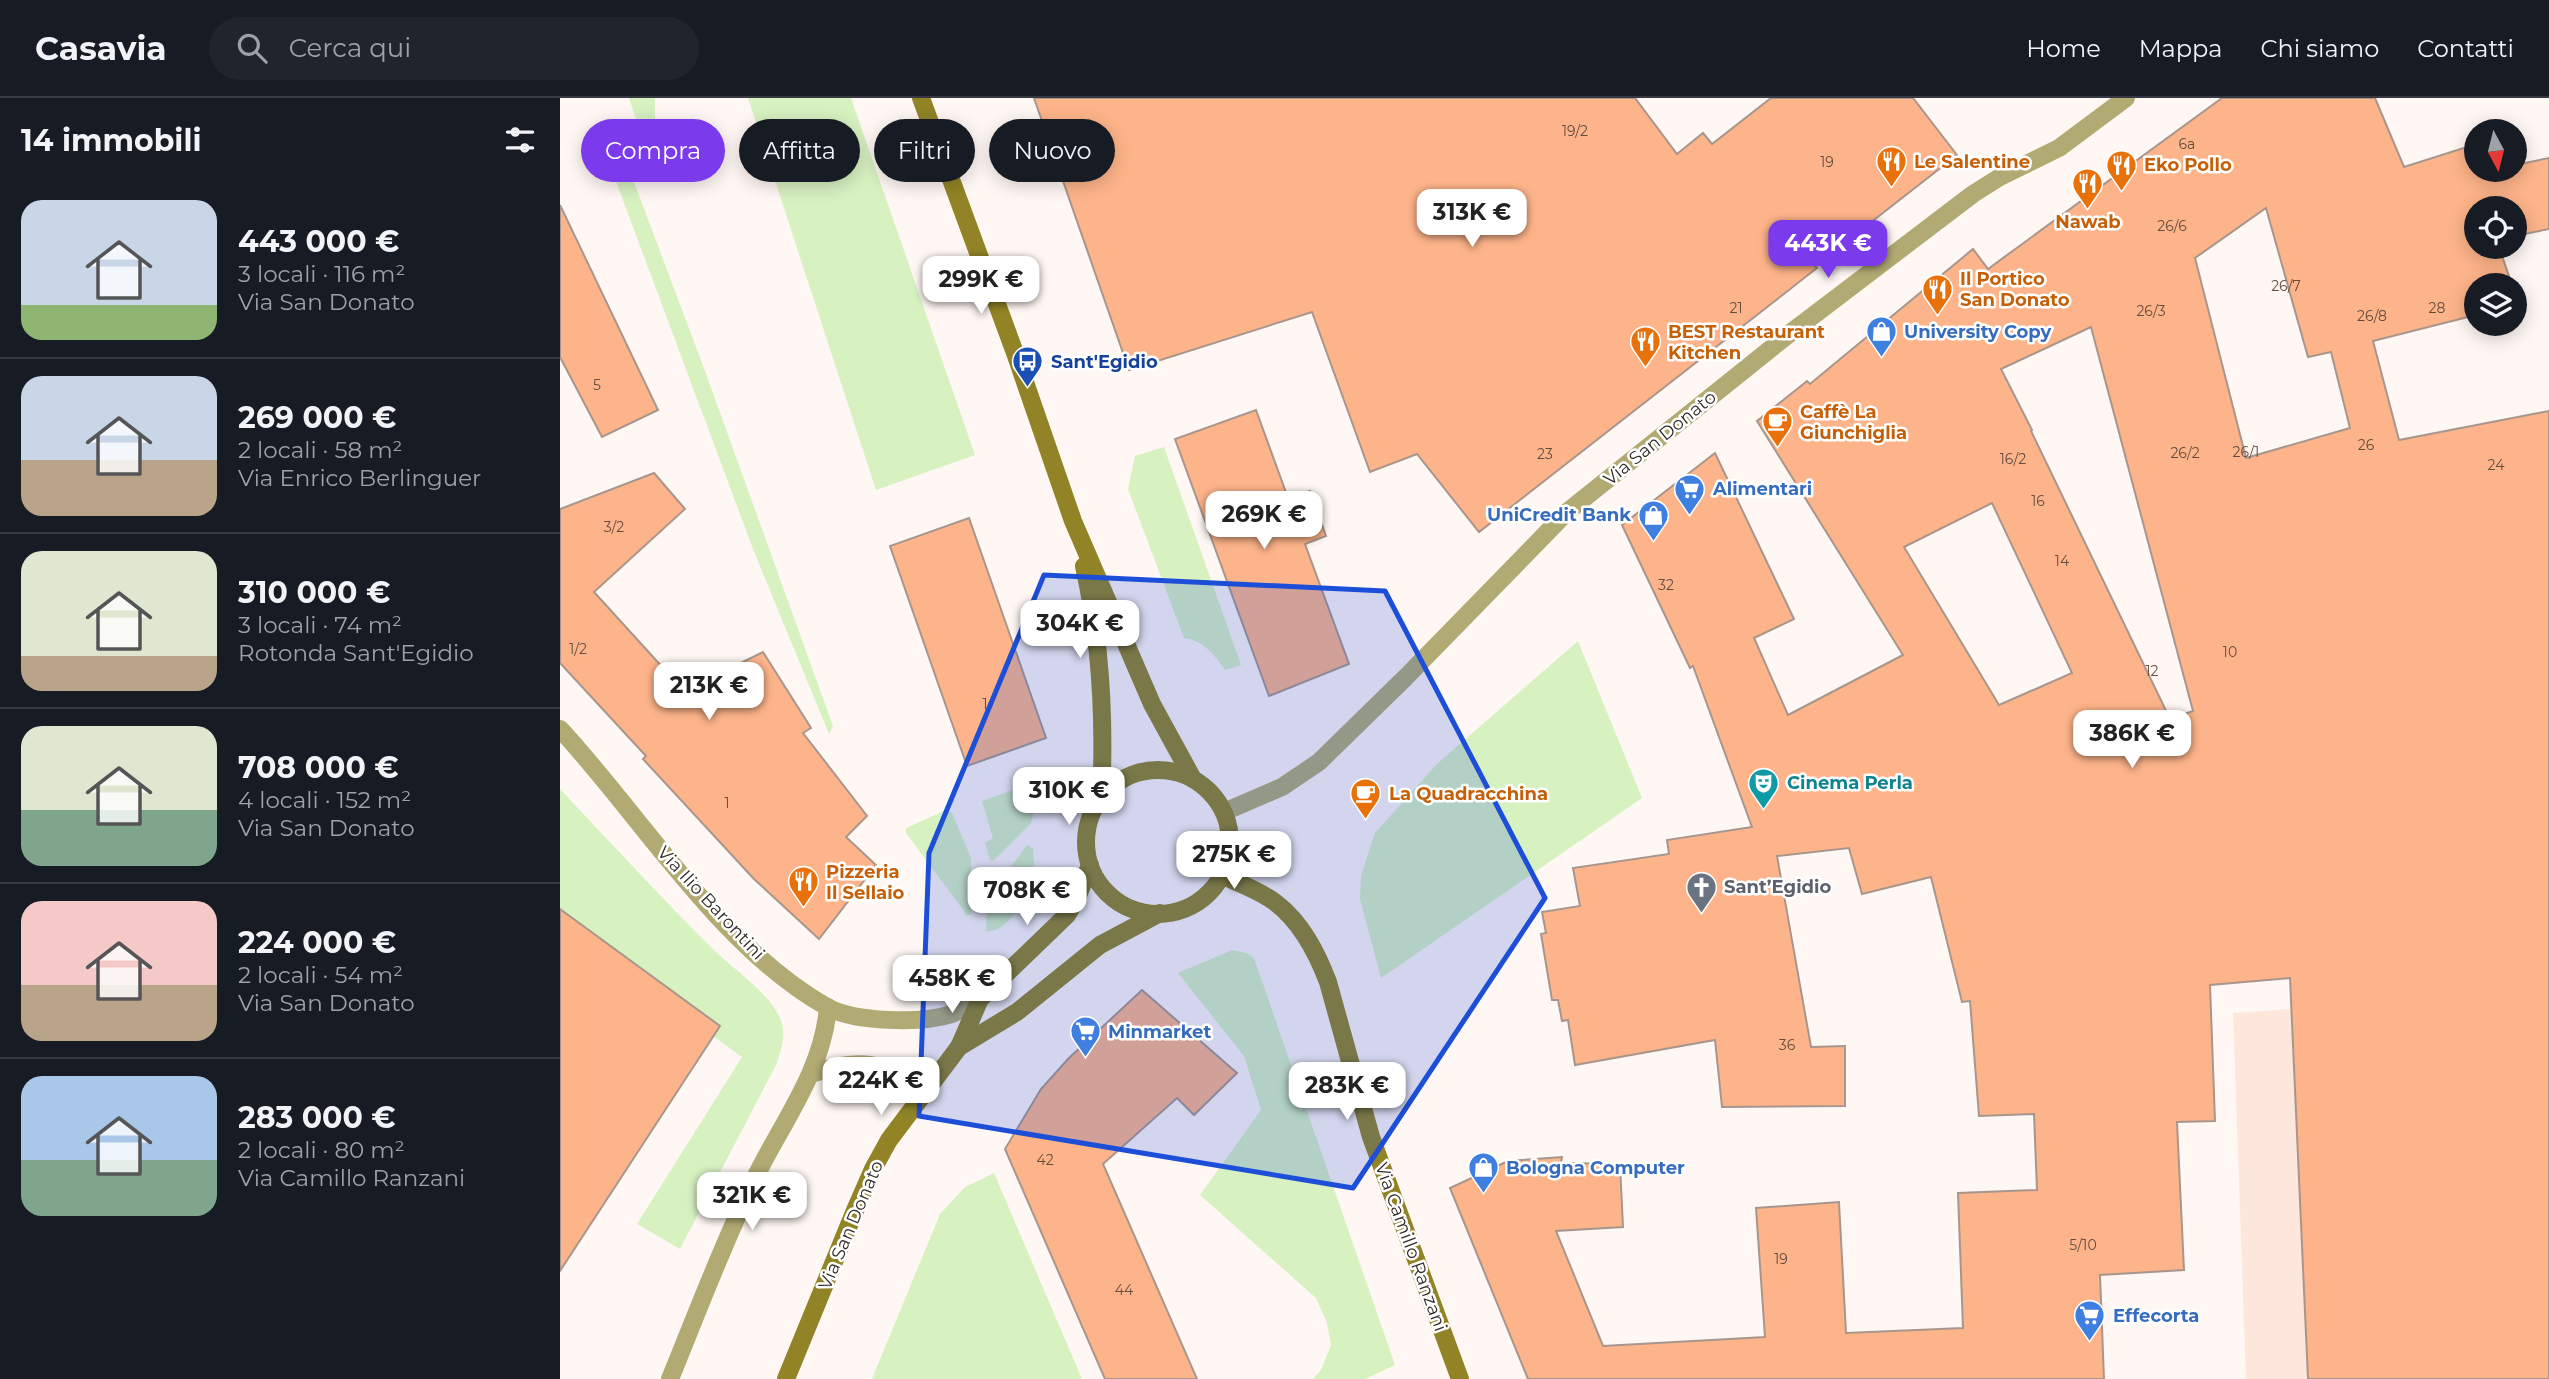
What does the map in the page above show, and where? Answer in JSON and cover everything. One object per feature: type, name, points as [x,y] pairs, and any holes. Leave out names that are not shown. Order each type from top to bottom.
[{"type":"main road","points":[[922,98],[1073,521],[1152,704],[1192,779]]},
{"type":"main road","points":[[1073,521],[1092,603],[1101,673],[1104,739],[1101,798]]},
{"type":"main road","points":[[1164,770],[1192,779],[1205,788],[1224,812],[1230,833],[1229,854],[1222,875],[1215,886],[1196,903],[1172,913],[1147,913],[1123,905],[1103,889],[1090,864],[1086,837],[1089,823],[1101,798],[1111,788],[1135,774],[1164,770]]},
{"type":"main road","name":"Via San Donato","points":[[786,1379],[856,1208],[889,1140],[959,1047],[980,999],[1067,915],[1077,898],[1090,864]]},
{"type":"main road","name":"Via Camillo Ranzani","points":[[1222,875],[1275,902],[1290,915],[1320,961],[1371,1137],[1460,1379]]},
{"type":"main road","name":"Via San Donato","points":[[959,1047],[1017,1012],[1100,945],[1160,913]]},
{"type":"street","name":"Via San Donato","points":[[1224,812],[1282,787],[1319,762],[1567,512],[1789,334],[1955,207],[2000,177],[2059,148],[2126,98]]},
{"type":"street","name":"Via Ilio Barontini","points":[[560,729],[741,939],[767,963],[828,1007],[848,1014],[881,1019],[929,1019],[952,1013],[980,999]]},
{"type":"street","points":[[670,1379],[740,1208],[811,1074],[822,1042],[828,1007]]},
{"type":"street","points":[[811,1074],[842,1064],[860,1063],[878,1066],[905,1077],[926,1090]]},
{"type":"highlighted area","points":[[1044,575],[1385,591],[1545,898],[1353,1188],[919,1116],[929,853]]},
{"type":"shaded area","points":[[2549,991],[2549,1379],[2246,1379],[2233,1013]]},
{"type":"green space","points":[[629,98],[655,98],[655,119],[636,119]]},
{"type":"green space","points":[[748,98],[851,98],[858,119],[755,119]]},
{"type":"green space","points":[[860,124],[874,164],[874,182],[880,182],[975,455],[876,490],[775,182],[860,182]]},
{"type":"green space","points":[[616,182],[634,182],[833,726],[829,734],[753,549]]},
{"type":"green space","points":[[1164,447],[1241,665],[1225,670],[1208,649],[1184,638],[1128,489],[1135,456]]},
{"type":"green space","points":[[1578,641],[1642,798],[1381,978],[1360,899],[1361,876],[1375,833],[1437,764]]},
{"type":"green space","points":[[1038,781],[1041,786],[1031,823],[993,861],[990,860],[985,843],[993,838],[982,801]]},
{"type":"green space","points":[[560,789],[697,933],[766,997],[783,1026],[782,1046],[776,1065],[680,1249],[637,1224],[742,1057],[713,1036],[720,1026],[560,909]]},
{"type":"green space","points":[[946,810],[952,813],[971,858],[971,915],[967,915],[906,833],[906,828]]},
{"type":"green space","points":[[1027,845],[1033,848],[1034,866],[1027,893],[1016,912],[1002,927],[986,931],[987,903],[991,894]]},
{"type":"green space","points":[[1232,950],[1254,958],[1395,1365],[1365,1379],[1313,1379],[1321,1370],[1331,1345],[1327,1323],[1316,1298],[1200,1195],[1261,1110],[1244,1056],[1178,973]]},
{"type":"green space","points":[[994,1173],[1082,1379],[872,1379],[940,1214],[965,1187]]},
{"type":"building","points":[[1034,98],[1635,98],[1677,154],[1703,133],[1712,144],[1771,98],[1913,98],[1957,155],[1479,532],[1417,454],[1370,472],[1312,312],[1129,370],[1063,182],[1115,182],[1115,119],[1041,119]]},
{"type":"building","points":[[2222,98],[2375,98],[2404,167],[2464,148],[2464,182],[2527,182],[2527,163],[2549,158],[2549,229],[2527,234],[2527,196],[2464,196],[2464,259],[2503,259],[2508,273],[2464,273],[2464,318],[2373,341],[2399,440],[2549,411],[2549,1379],[2308,1379],[2290,978],[2210,985],[2215,1121],[2177,1122],[2184,1270],[2100,1275],[2104,1379],[1528,1379],[1450,1188],[1508,1161],[1562,1157],[1561,1163],[1620,1164],[1623,1227],[1556,1231],[1603,1346],[1765,1337],[1756,1208],[1839,1202],[1846,1333],[1963,1328],[1958,1193],[2037,1190],[2034,1114],[1979,1116],[1970,1001],[1962,1002],[1931,877],[1862,894],[1849,848],[1777,856],[1811,1047],[1845,1046],[1845,1106],[1722,1107],[1715,1040],[1575,1065],[1568,1020],[1562,1021],[1558,1000],[1552,1000],[1541,934],[1546,933],[1542,912],[1580,906],[1573,868],[1669,854],[1667,840],[1752,827],[1693,666],[1690,668],[1622,525],[1715,453],[1794,619],[1754,638],[1788,715],[1903,655],[1757,421],[1807,381],[1810,384],[1973,249],[1988,269]],"holes":[[[2266,208],[2308,357],[2331,352],[2350,428],[2246,458],[2195,258]],[[2091,327],[2193,711],[2170,719],[2001,369]],[[1992,503],[2072,673],[1999,705],[1904,547]]]},
{"type":"building","points":[[560,205],[658,410],[602,437],[560,357]]},
{"type":"building","points":[[1256,410],[1288,498],[1310,491],[1326,536],[1305,544],[1349,664],[1269,696],[1175,439]]},
{"type":"building","points":[[654,473],[685,509],[594,592],[684,691],[763,652],[811,728],[803,733],[867,816],[846,837],[876,865],[819,939],[754,879],[643,759],[646,756],[560,663],[560,509]]},
{"type":"building","points":[[969,518],[1046,738],[967,766],[890,546]]},
{"type":"building","points":[[560,909],[720,1026],[560,1271]]},
{"type":"building","points":[[1142,990],[1237,1073],[1194,1115],[1177,1098],[1103,1164],[1197,1379],[1105,1379],[1005,1149],[1041,1089],[1068,1059]]},
{"type":"place","name":"Le Salentine","points":[[1891,189]]},
{"type":"place","name":"Eko Pollo","points":[[2121,192]]},
{"type":"place","name":"Nawab","points":[[2088,211]]},
{"type":"place","name":"Il Portico San Donato","points":[[1937,316]]},
{"type":"place","name":"University Copy","points":[[1881,359]]},
{"type":"place","name":"BEST Restaurant Kitchen","points":[[1645,369]]},
{"type":"place","name":"Sant'Egidio","points":[[1028,389]]},
{"type":"place","name":"Caffè La Giunchiglia","points":[[1777,449]]},
{"type":"place","name":"Alimentari","points":[[1690,516]]},
{"type":"place","name":"UniCredit Bank","points":[[1654,542]]},
{"type":"place","name":"Cinema Perla","points":[[1764,810]]},
{"type":"place","name":"La Quadracchina","points":[[1366,821]]},
{"type":"place","name":"Pizzeria Il Sellaio","points":[[803,909]]},
{"type":"place","name":"Sant’Egidio","points":[[1701,914]]},
{"type":"place","name":"Minmarket","points":[[1085,1059]]},
{"type":"place","name":"Bologna Computer","points":[[1483,1195]]},
{"type":"place","name":"Effecorta","points":[[2090,1343]]}]
